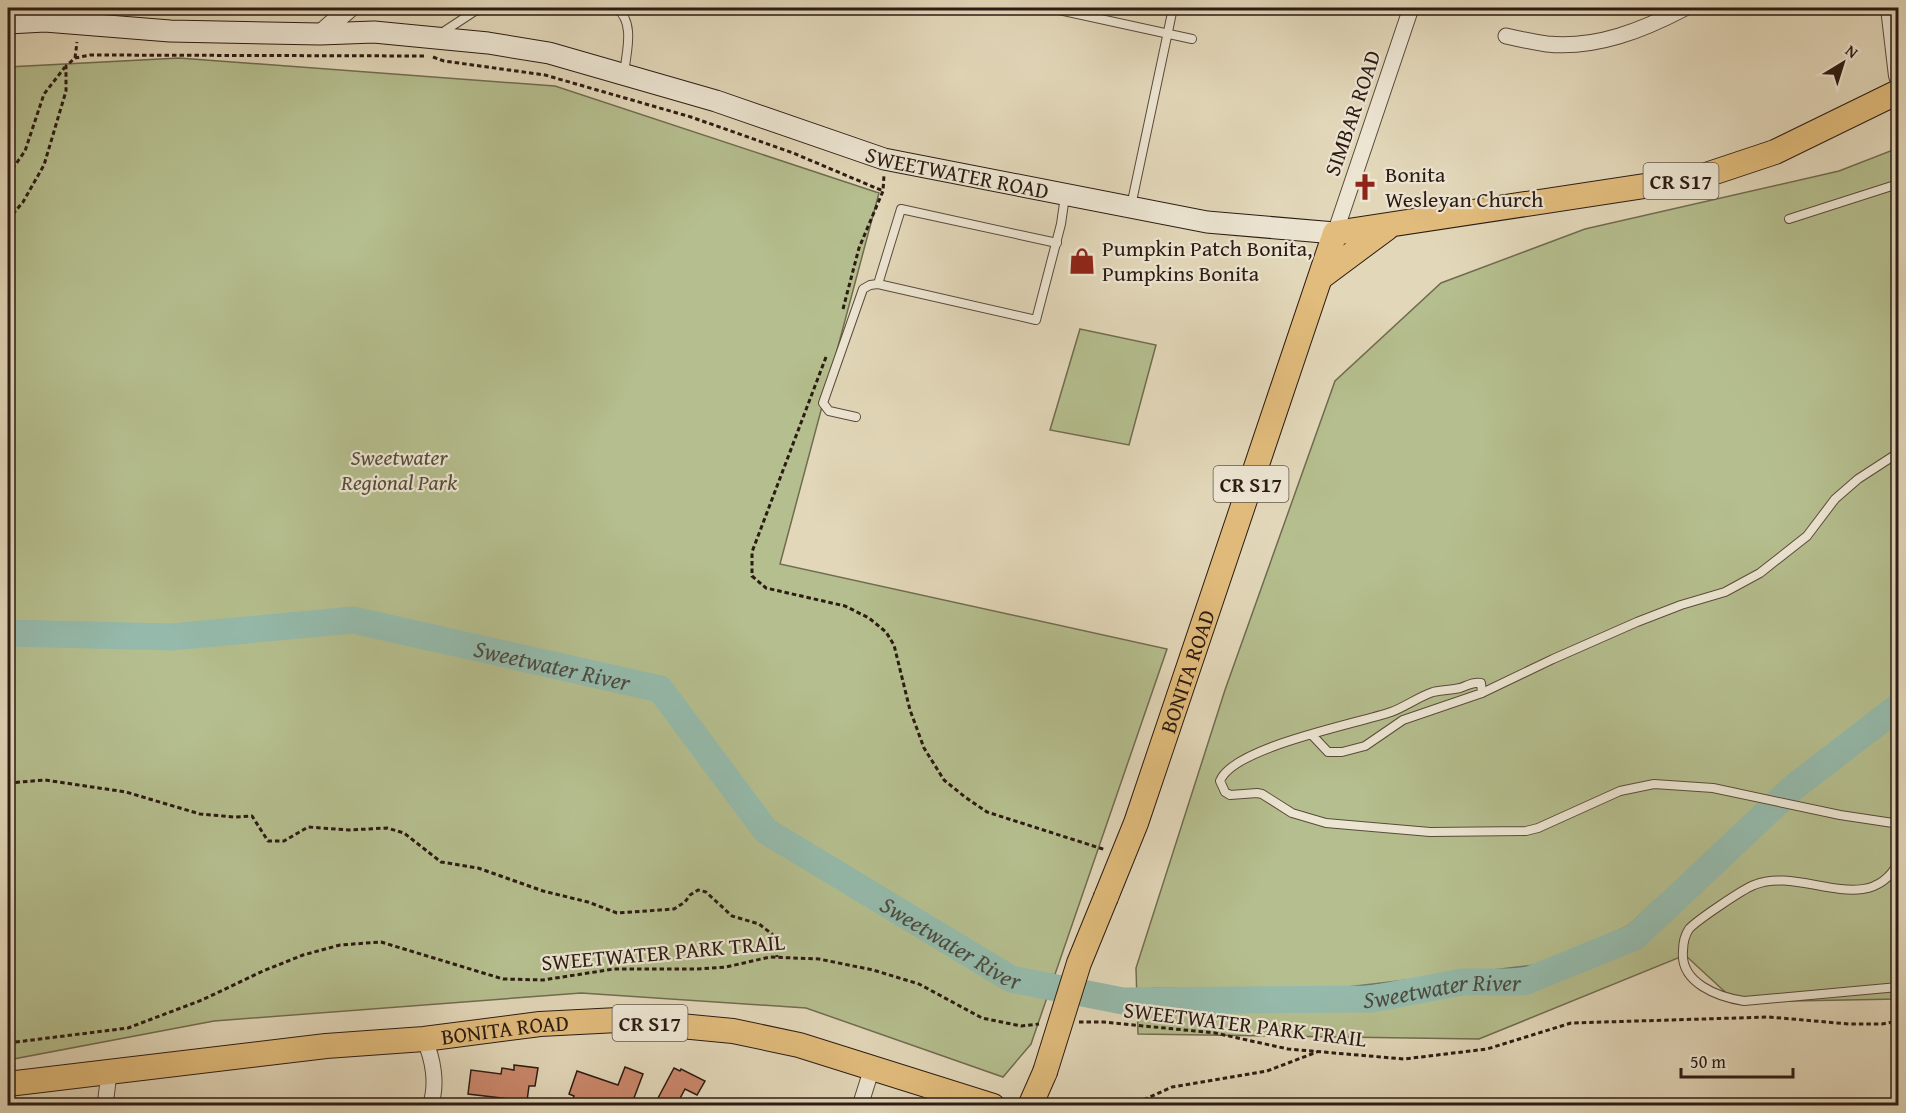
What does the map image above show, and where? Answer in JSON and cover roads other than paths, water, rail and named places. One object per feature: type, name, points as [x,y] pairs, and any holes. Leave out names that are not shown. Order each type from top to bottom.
[{"type":"main road","name":"SWEETWATER ROAD","points":[[8,23],[45,21],[170,31],[320,34],[374,32],[488,43],[549,53],[716,101],[884,159],[1207,222],[1335,233],[1697,178],[1775,152],[1899,92]]},
{"type":"main road","points":[[1321,277],[1391,225]]},
{"type":"main road","name":"BONITA ROAD","points":[[1030,1106],[1046,1071],[1079,963],[1136,823],[1335,233]]},
{"type":"main road","name":"BONITA ROAD","points":[[8,1084],[326,1046],[424,1039],[540,1024],[618,1020],[733,1031],[799,1045],[993,1106]]},
{"type":"street","points":[[320,34],[350,8]]},
{"type":"street","name":"SIMBAR ROAD","points":[[1335,233],[1411,8]]},
{"type":"street","points":[[1890,8],[1899,76]]},
{"type":"street","points":[[1506,36],[1548,44],[1590,43],[1633,33],[1675,10]]},
{"type":"street","points":[[424,1039],[430,1052],[434,1084],[430,1106]]},
{"type":"street","points":[[861,1106],[872,1068]]},
{"type":"street","points":[[108,1104],[110,1073]]},
{"type":"lane","points":[[434,38],[475,11],[490,8]]},
{"type":"lane","points":[[616,8],[620,10],[629,28],[624,75]]},
{"type":"lane","points":[[1050,8],[1192,39]]},
{"type":"lane","points":[[1131,207],[1173,8]]},
{"type":"lane","points":[[1789,219],[1899,184]]},
{"type":"lane","points":[[856,417],[829,411],[823,404],[862,289],[878,284],[1036,320],[1057,243],[1065,194]]},
{"type":"lane","points":[[878,284],[901,209],[1057,243]]},
{"type":"lane","points":[[1312,735],[1328,752],[1342,752],[1365,747],[1402,720],[1482,693],[1637,622],[1681,605],[1725,592],[1760,573],[1806,536],[1835,499],[1858,479],[1899,453]]},
{"type":"lane","points":[[1482,693],[1483,687],[1477,682],[1458,689],[1435,692],[1409,702],[1394,711],[1298,737],[1243,760],[1226,770],[1220,781],[1221,786],[1230,795],[1262,794],[1292,813],[1326,824],[1430,832],[1526,831],[1538,828],[1611,795],[1641,785],[1654,784],[1713,788],[1899,826]]},
{"type":"lane","points":[[1899,863],[1879,885],[1863,890],[1786,881],[1770,881],[1754,885],[1691,927],[1683,946],[1682,959],[1694,980],[1707,990],[1744,1001],[1899,987]]},
{"type":"waterway","name":"Sweetwater River","points":[[8,633],[172,637],[353,620],[660,689],[766,831],[1011,979],[1123,1001],[1372,999],[1462,982],[1524,982],[1635,937],[1794,787],[1898,707]]},
{"type":"place","name":"Bonita Wesleyan Church","points":[[1365,187]]},
{"type":"place","name":"Pumpkin Patch Bonita, Pumpkins Bonita","points":[[1082,261]]},
{"type":"park label","name":"Sweetwater Regional Park","points":[[399,470]]}]
